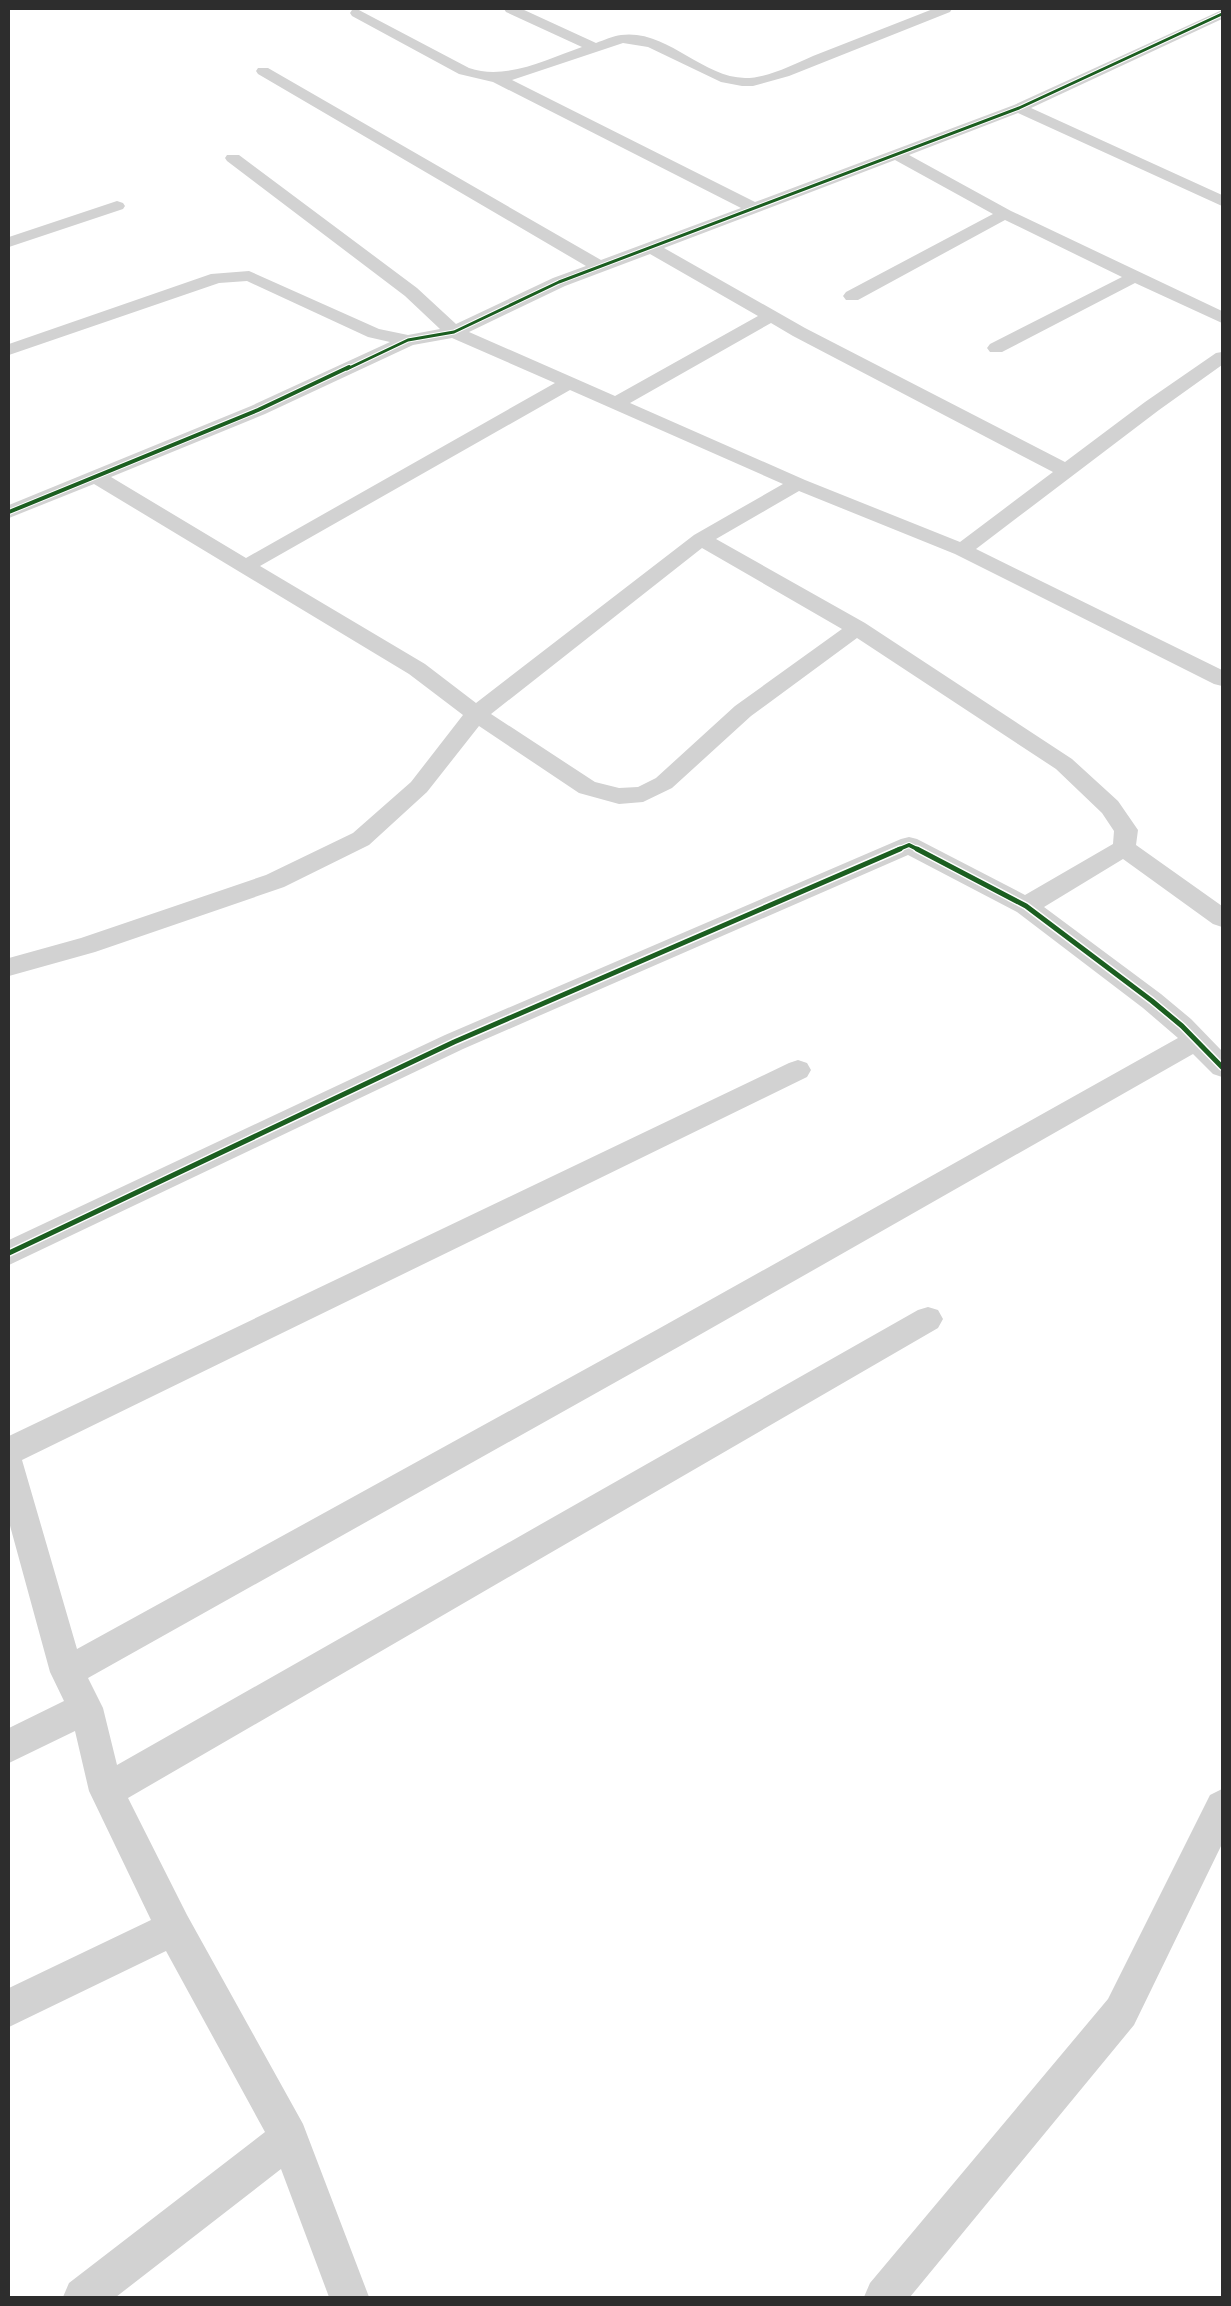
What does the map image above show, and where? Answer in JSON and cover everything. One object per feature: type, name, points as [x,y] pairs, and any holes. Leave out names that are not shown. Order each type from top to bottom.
[{"type":"street","points":[[511,9],[595,48]]},
{"type":"street","points":[[357,13],[464,71],[481,77],[497,78],[622,39],[637,38],[722,77],[742,82],[761,80],[924,11],[945,9]]},
{"type":"street","points":[[9,512],[258,410],[408,340],[454,332],[559,282],[1019,108],[1222,14]]},
{"type":"street","points":[[263,71],[600,267]]},
{"type":"street","points":[[497,78],[756,208]]},
{"type":"street","points":[[1019,108],[1222,201]]},
{"type":"street","points":[[896,155],[1005,214],[1222,318]]},
{"type":"street","points":[[233,158],[410,292],[454,332],[798,484],[962,550],[1222,679]]},
{"type":"street","points":[[9,242],[117,206]]},
{"type":"street","points":[[852,296],[1005,214]]},
{"type":"street","points":[[652,248],[771,316],[1067,471]]},
{"type":"street","points":[[9,350],[217,278],[249,276],[374,333],[408,340]]},
{"type":"street","points":[[996,348],[1134,277]]},
{"type":"street","points":[[614,404],[771,316]]},
{"type":"street","points":[[962,550],[1152,406],[1222,357]]},
{"type":"street","points":[[246,566],[568,383]]},
{"type":"street","points":[[96,476],[417,669],[476,714],[587,788],[620,796],[643,794],[664,783],[743,712],[857,628]]},
{"type":"street","points":[[9,967],[86,946],[275,880],[361,839],[418,787],[476,714],[701,539],[798,484]]},
{"type":"street","points":[[701,539],[857,628],[1064,764],[1110,807],[1126,830],[1124,848]]},
{"type":"street","points":[[9,1253],[454,1042],[909,845],[1026,906],[1152,1001],[1196,1040],[1222,1067]]},
{"type":"street","points":[[1026,906],[1124,848]]},
{"type":"street","points":[[1124,848],[1222,918]]},
{"type":"street","points":[[67,1672],[670,1337],[1196,1040]]},
{"type":"street","points":[[9,1451],[798,1070]]},
{"type":"street","points":[[106,1791],[928,1319]]},
{"type":"street","points":[[9,1466],[67,1672],[86,1708],[106,1791],[174,1928],[289,2138],[349,2297]]},
{"type":"street","points":[[9,1746],[86,1708]]},
{"type":"street","points":[[884,2297],[1120,2012],[1222,1807]]},
{"type":"street","points":[[9,2008],[174,1928]]},
{"type":"street","points":[[83,2297],[289,2138]]},
{"type":"cycle path","points":[[9,512],[258,410],[408,340],[454,332],[559,282],[1019,108],[1222,14]]},
{"type":"cycle path","points":[[9,1253],[454,1042],[909,845],[1026,906],[1152,1001],[1182,1026],[1222,1067]]}]
